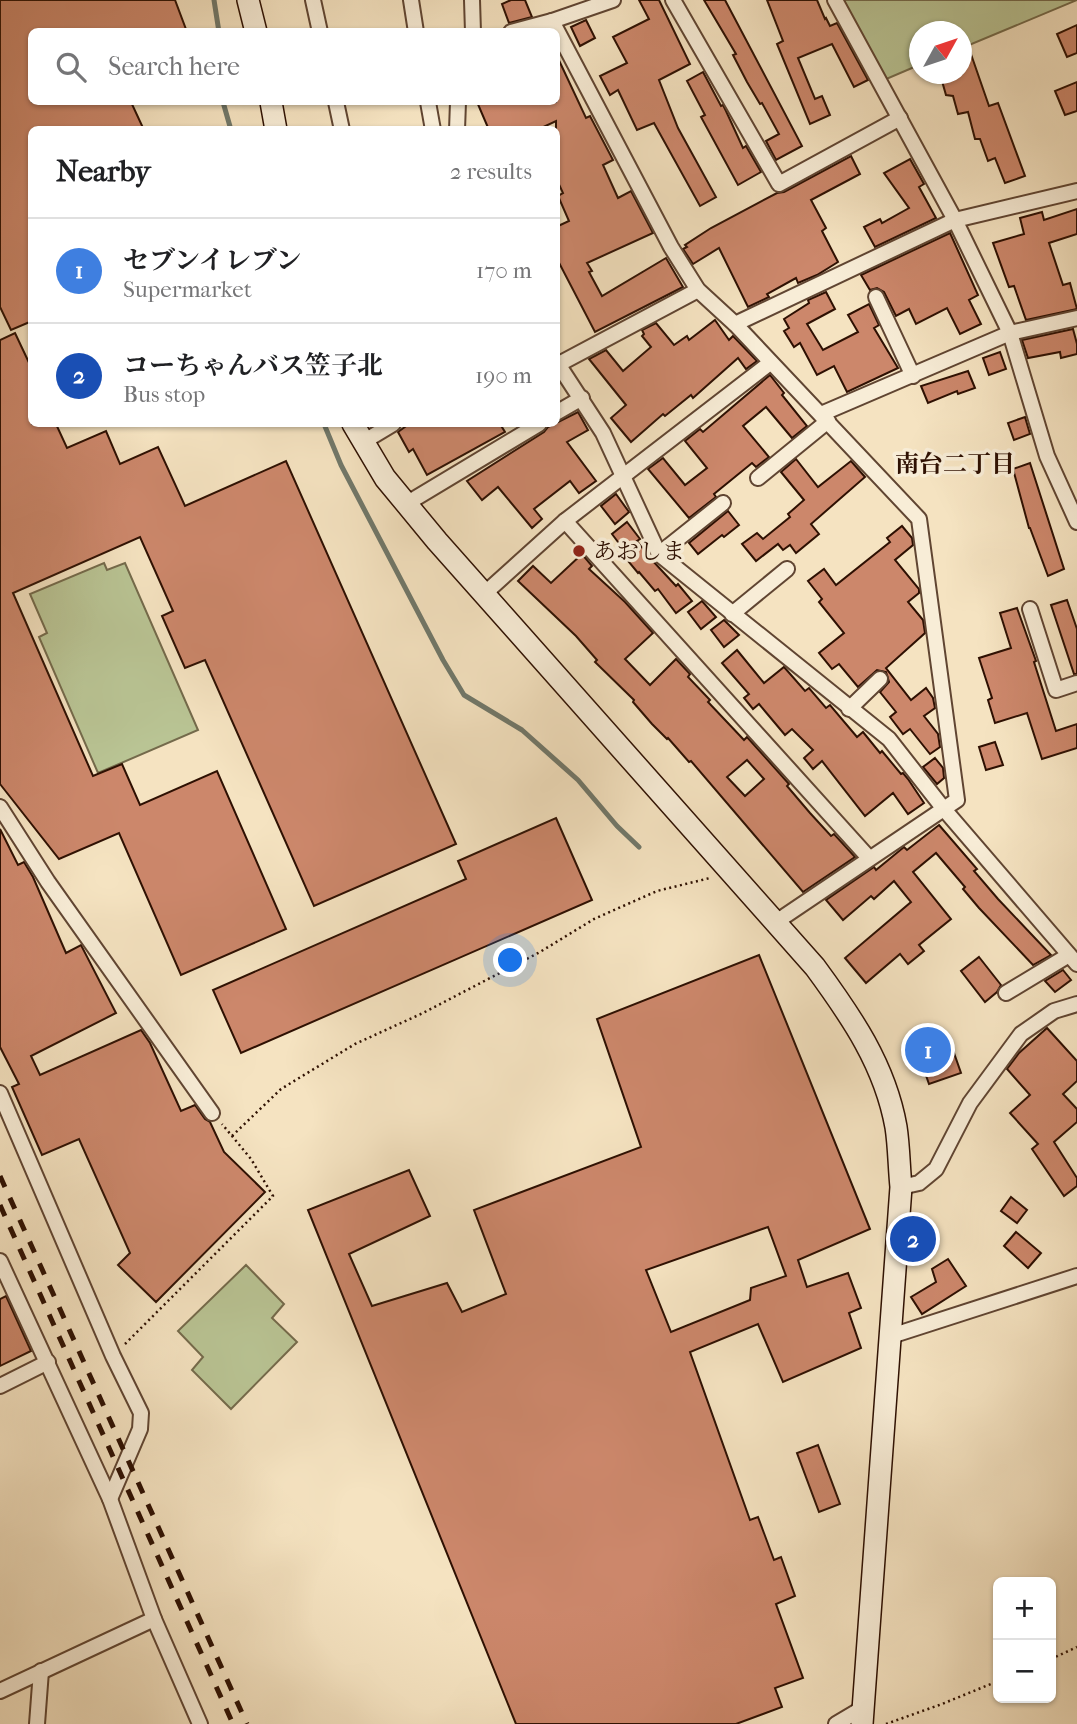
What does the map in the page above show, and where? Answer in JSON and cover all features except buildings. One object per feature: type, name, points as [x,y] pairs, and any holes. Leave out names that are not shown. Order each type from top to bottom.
[{"type":"street","points":[[248,0],[255,28]]},
{"type":"street","points":[[313,0],[319,28]]},
{"type":"street","points":[[411,0],[415,28]]},
{"type":"street","points":[[472,0],[473,28]]},
{"type":"street","points":[[526,28],[613,0]]},
{"type":"street","points":[[673,0],[779,184],[900,118]]},
{"type":"street","points":[[835,0],[955,220],[1010,334],[1047,456],[1077,522]]},
{"type":"street","points":[[552,21],[556,28]]},
{"type":"street","points":[[560,36],[671,247],[698,290],[735,324],[919,519],[957,800],[776,922]]},
{"type":"street","points":[[272,105],[275,126]]},
{"type":"street","points":[[337,105],[341,126]]},
{"type":"street","points":[[429,105],[432,126]]},
{"type":"street","points":[[457,126],[458,105]]},
{"type":"street","points":[[735,324],[955,220],[1077,191]]},
{"type":"street","points":[[560,361],[698,290]]},
{"type":"street","points":[[876,297],[913,376]]},
{"type":"street","points":[[758,478],[824,418],[1010,334],[1077,318]]},
{"type":"street","points":[[484,595],[565,521],[770,363]]},
{"type":"street","points":[[560,365],[603,433],[659,554],[889,739],[943,808],[1073,960],[1006,993]]},
{"type":"street","points":[[560,411],[582,398]]},
{"type":"street","points":[[381,427],[358,433],[377,467],[484,595],[815,967],[852,1018],[883,1077],[896,1127],[901,1187],[891,1336],[863,1716],[836,1724]]},
{"type":"street","points":[[407,504],[534,427]]},
{"type":"street","points":[[659,554],[723,503]]},
{"type":"street","points":[[565,521],[869,858]]},
{"type":"street","points":[[732,614],[787,569]]},
{"type":"street","points":[[1030,609],[1056,690],[1077,683]]},
{"type":"street","points":[[849,709],[880,679]]},
{"type":"street","points":[[0,807],[48,882],[212,1113]]},
{"type":"street","points":[[901,1187],[919,1183],[936,1169],[970,1103],[1021,1034],[1054,1011],[1077,1004]]},
{"type":"street","points":[[0,1093],[113,1356],[141,1413],[140,1429],[110,1499]]},
{"type":"street","points":[[0,1128],[17,1130]]},
{"type":"street","points":[[0,1261],[110,1499],[154,1619],[201,1724]]},
{"type":"street","points":[[891,1336],[1077,1276]]},
{"type":"street","points":[[0,1386],[48,1362]]},
{"type":"street","points":[[0,1691],[154,1619]]},
{"type":"street","points":[[37,1724],[41,1671]]},
{"type":"path","points":[[113,1356],[273,1196],[251,1159],[232,1136],[281,1089],[355,1044],[424,1013],[540,952],[594,919],[657,891],[705,878],[737,879]]},
{"type":"path","points":[[1056,1656],[1077,1647]]},
{"type":"path","points":[[886,1724],[993,1683]]},
{"type":"green space","points":[[842,0],[1077,0],[972,44],[972,21],[909,21],[909,69],[884,80]]},
{"type":"green space","points":[[104,563],[107,570],[125,563],[198,730],[98,773],[39,637],[47,633],[30,594]]},
{"type":"green space","points":[[246,1265],[284,1304],[272,1318],[297,1342],[231,1409],[192,1370],[203,1357],[178,1331]]},
{"type":"waterway","points":[[214,0],[218,28]]},
{"type":"waterway","points":[[224,105],[230,126]]},
{"type":"waterway","points":[[325,427],[341,465],[464,695],[522,730],[578,780],[617,826],[639,847]]},
{"type":"railway","points":[[0,1176],[247,1724]]},
{"type":"railway","points":[[0,1205],[233,1724]]},
{"type":"place","name":"あおしま","points":[[579,551]]},
{"type":"place","name":"セブンイレブン","points":[[928,1050]]},
{"type":"place","name":"コーちゃんバス笠子北","points":[[913,1239]]},
{"type":"district","name":"南台二丁目","points":[[955,464]]}]
